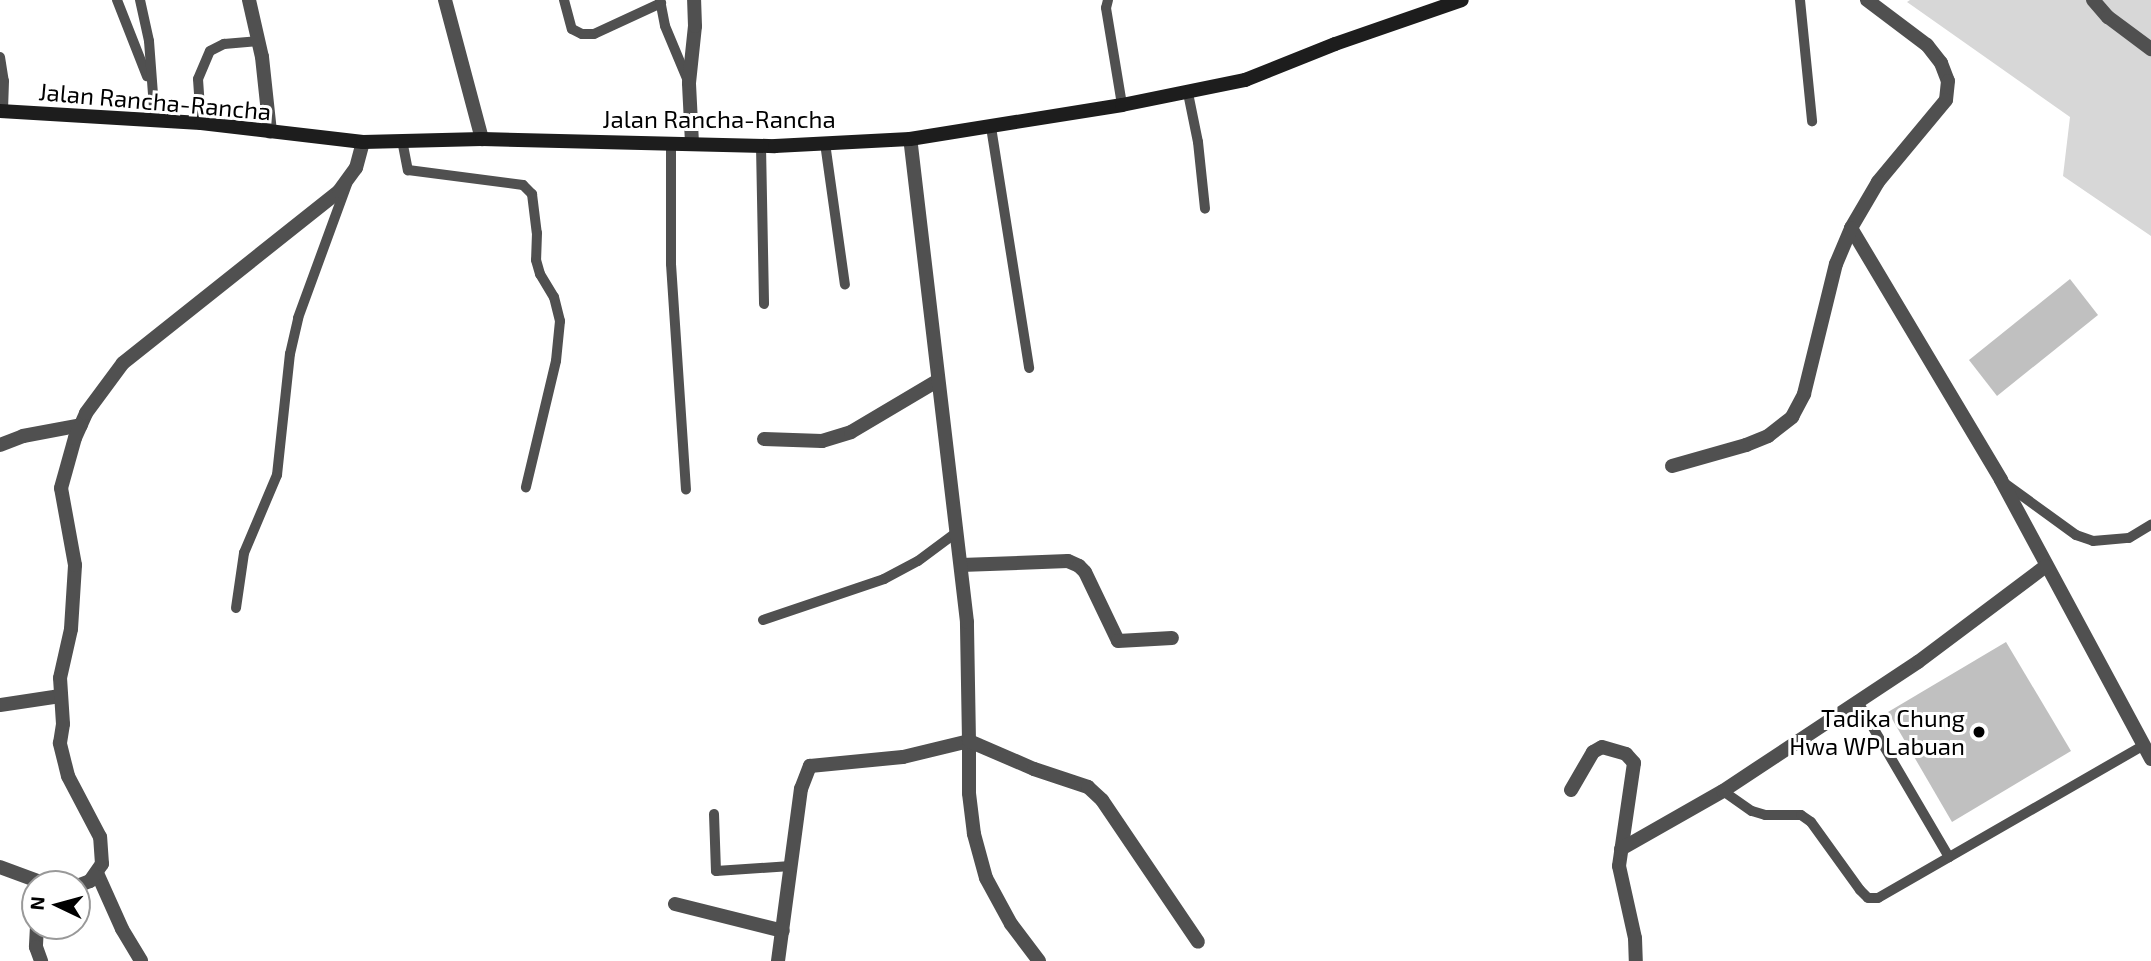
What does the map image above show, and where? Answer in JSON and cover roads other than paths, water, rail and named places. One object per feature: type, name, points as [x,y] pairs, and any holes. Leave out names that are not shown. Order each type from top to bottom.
[{"type":"main road","name":"Jalan Rancha-Rancha","points":[[2,111],[201,123],[363,142],[482,139],[761,146],[910,139],[1122,105],[1245,80],[1335,44],[1462,0]]},
{"type":"street","points":[[249,0],[258,41],[270,132]]},
{"type":"street","points":[[445,0],[482,139]]},
{"type":"street","points":[[692,143],[689,83],[695,26],[694,0]]},
{"type":"street","points":[[2093,0],[2108,17],[2151,49]]},
{"type":"street","points":[[1672,466],[1746,445],[1782,427],[1792,417],[1804,394],[1836,264],[1851,228],[1878,182],[1946,100],[1948,81],[1941,63],[1927,45],[1877,2]]},
{"type":"street","points":[[910,139],[967,622],[969,793],[974,834],[986,878],[1011,924],[1040,961]]},
{"type":"street","points":[[91,877],[102,864],[100,837],[63,760],[60,696],[60,678],[71,629],[75,565],[61,488],[81,425],[123,363],[178,317],[248,266],[348,180],[356,168],[363,142]]},
{"type":"street","points":[[1851,228],[2001,480],[2151,759]]},
{"type":"street","points":[[764,439],[822,441],[851,432],[937,381]]},
{"type":"street","points":[[0,446],[23,436],[81,425]]},
{"type":"street","points":[[961,565],[1068,561],[1085,572],[1118,641],[1171,638]]},
{"type":"street","points":[[1621,849],[1723,791],[1858,702],[1918,662],[2046,566]]},
{"type":"street","points":[[0,705],[60,696]]},
{"type":"street","points":[[778,961],[801,789],[810,766],[903,757],[970,741],[1034,769],[1088,787],[1102,800],[1198,942]]},
{"type":"street","points":[[1571,790],[1593,752],[1602,747],[1626,754],[1634,763],[1621,849],[1620,881],[1635,938],[1636,961]]},
{"type":"street","points":[[0,867],[21,875]]},
{"type":"street","points":[[97,873],[121,929],[141,961]]},
{"type":"street","points":[[675,904],[783,931]]},
{"type":"street","points":[[36,940],[41,961]]},
{"type":"lane","points":[[117,0],[150,85]]},
{"type":"lane","points":[[140,0],[149,41],[150,85],[155,121]]},
{"type":"lane","points":[[564,0],[572,29],[582,34],[594,34],[660,1],[665,26],[689,83]]},
{"type":"lane","points":[[1108,0],[1106,8],[1122,105]]},
{"type":"lane","points":[[1800,0],[1812,121]]},
{"type":"lane","points":[[201,123],[198,79],[210,51],[224,44],[258,41]]},
{"type":"lane","points":[[0,57],[4,81],[2,111]]},
{"type":"lane","points":[[1188,93],[1198,142],[1205,209]]},
{"type":"lane","points":[[991,127],[1030,368]]},
{"type":"lane","points":[[402,140],[408,170],[523,185],[532,194],[537,233],[536,260],[540,274],[554,297],[560,321],[556,361],[526,488]]},
{"type":"lane","points":[[671,143],[671,264],[686,489]]},
{"type":"lane","points":[[825,144],[845,285]]},
{"type":"lane","points":[[761,146],[764,304]]},
{"type":"lane","points":[[236,608],[244,553],[277,475],[290,354],[298,318],[348,180]]},
{"type":"lane","points":[[2001,480],[2076,535],[2094,541],[2129,538],[2151,526]]},
{"type":"lane","points":[[763,620],[884,579],[918,561],[957,532]]},
{"type":"lane","points":[[1858,702],[1949,857]]},
{"type":"lane","points":[[1723,791],[1752,811],[1765,815],[1801,815],[1811,822],[1868,898],[1878,898],[2144,745]]},
{"type":"lane","points":[[714,814],[716,871],[791,866]]},
{"type":"place","name":"Tadika Chung Hwa WP Labuan","points":[[1979,732]]}]
